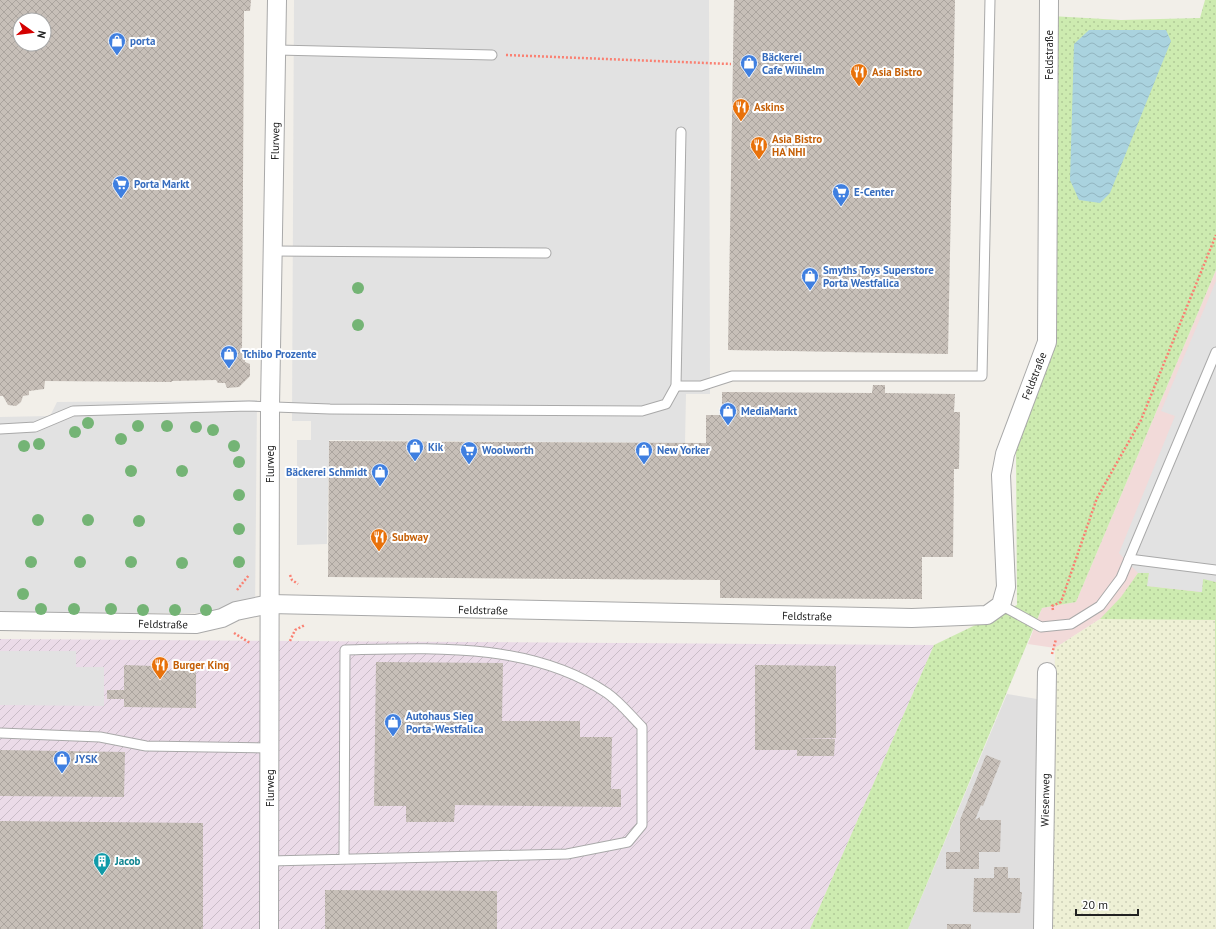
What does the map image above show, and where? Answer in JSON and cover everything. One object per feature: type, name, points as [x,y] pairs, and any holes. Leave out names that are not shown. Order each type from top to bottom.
[{"type":"street","name":"Flurweg","points":[[269,929],[270,407],[274,251],[276,0]]},
{"type":"street","name":"Feldstraße","points":[[0,621],[196,624],[222,618],[236,611],[270,604],[912,618],[987,615],[1001,605],[1006,588],[1001,475],[1005,454],[1047,342],[1049,0]]},
{"type":"street","name":"Wiesenweg","points":[[1043,929],[1047,672]]},
{"type":"lane","points":[[676,386],[701,386],[732,376],[982,376],[990,0]]},
{"type":"lane","points":[[276,50],[492,55]]},
{"type":"lane","points":[[0,429],[35,427],[73,411],[270,407],[287,409],[642,411],[666,404],[676,386],[681,132]]},
{"type":"lane","points":[[274,251],[546,253]]},
{"type":"lane","points":[[1001,605],[1041,627],[1070,624],[1100,606],[1121,578],[1216,352]]},
{"type":"lane","points":[[1129,559],[1216,570]]},
{"type":"lane","points":[[270,861],[566,854],[628,842],[642,825],[642,726],[609,694],[578,676],[536,661],[483,651],[345,650],[344,859]]},
{"type":"lane","points":[[0,733],[100,737],[146,746],[270,748]]},
{"type":"path","points":[[492,55],[731,64]]},
{"type":"path","points":[[1047,672],[1056,640],[1052,606],[1061,602],[1097,498],[1141,420],[1216,235]]},
{"type":"shaded area","points":[[294,0],[709,0],[710,394],[686,394],[685,443],[329,440],[327,544],[297,545],[297,440],[311,440],[311,421],[292,421]]},
{"type":"shaded area","points":[[1216,270],[1216,877],[1100,619],[1055,648],[1028,644],[1042,608],[1076,602]]},
{"type":"shaded area","points":[[1216,281],[1216,582],[1203,579],[1202,592],[1147,586],[1149,573],[1138,573],[1119,553],[1175,416],[1161,411]]},
{"type":"shaded area","points":[[257,400],[255,613],[0,613],[0,417],[50,416],[57,402]]},
{"type":"shaded area","points":[[0,639],[934,645],[810,929],[0,929]]},
{"type":"shaded area","points":[[0,651],[76,651],[76,667],[104,667],[104,706],[0,705]]},
{"type":"shaded area","points":[[1007,694],[1037,699],[1034,929],[908,929]]},
{"type":"green space","points":[[1205,0],[1216,0],[1216,270],[1076,602],[1042,608],[908,929],[810,929],[934,645],[1017,605],[1016,452],[1054,341],[1051,16],[1121,20],[1200,18]]},
{"type":"green space","points":[[1149,572],[1148,586],[1201,592],[1203,578],[1216,582],[1216,929],[1215,620],[1100,619],[1121,597],[1138,573]]},
{"type":"green space","points":[[1100,619],[1215,619],[1216,929],[1052,929],[1055,648]]},
{"type":"water","points":[[1089,30],[1166,30],[1171,41],[1110,193],[1100,203],[1079,200],[1070,180],[1074,44]]},
{"type":"building","name":"Porta Markt","points":[[0,0],[251,0],[250,11],[244,11],[242,354],[245,355],[245,362],[250,364],[250,376],[239,387],[227,388],[225,383],[218,383],[216,380],[172,382],[45,381],[44,389],[29,391],[29,395],[23,396],[21,402],[16,406],[8,405],[3,396],[0,396]]},
{"type":"building","name":"E-Center","points":[[734,0],[955,0],[948,354],[728,350]]},
{"type":"building","points":[[873,385],[885,385],[885,393],[955,394],[954,412],[960,412],[959,469],[954,469],[953,557],[922,557],[922,599],[720,598],[720,580],[328,577],[329,441],[706,443],[706,415],[722,415],[722,392],[872,393]]},
{"type":"building","points":[[376,662],[503,663],[502,721],[580,721],[580,737],[612,737],[611,789],[621,789],[621,807],[455,805],[454,822],[406,822],[406,806],[374,806]]},
{"type":"building","name":"Burger King","points":[[153,663],[167,663],[167,671],[173,670],[177,666],[196,666],[196,708],[124,707],[124,699],[107,699],[107,690],[124,690],[124,665],[154,666]]},
{"type":"building","points":[[755,665],[836,666],[836,738],[797,738],[835,739],[834,756],[797,756],[797,750],[755,750]]},
{"type":"building","name":"JYSK","points":[[0,750],[125,752],[124,797],[0,796]]},
{"type":"building","points":[[986,755],[1001,761],[983,806],[981,805],[975,820],[980,817],[980,820],[1001,820],[1000,852],[979,852],[979,869],[946,869],[946,852],[960,852],[960,820]]},
{"type":"building","name":"Jacob","points":[[0,821],[203,823],[203,929],[0,929]]},
{"type":"building","points":[[994,867],[1008,867],[1008,878],[1020,878],[1020,892],[1022,892],[1020,913],[973,912],[974,878],[994,878]]},
{"type":"building","points":[[325,890],[497,891],[497,929],[325,929]]},
{"type":"building","points":[[947,924],[971,924],[971,929],[947,929]]},
{"type":"place","name":"porta","points":[[117,56]]},
{"type":"place","name":"Bäckerei Cafe Wilhelm","points":[[749,78]]},
{"type":"place","name":"Asia Bistro","points":[[859,87]]},
{"type":"place","name":"Askins","points":[[741,122]]},
{"type":"place","name":"Asia Bistro HA NHI","points":[[759,160]]},
{"type":"place","name":"Porta Markt","points":[[121,199]]},
{"type":"place","name":"E-Center","points":[[841,207]]},
{"type":"place","name":"Smyths Toys Superstore Porta Westfalica","points":[[810,291]]},
{"type":"place","name":"Tchibo Prozente","points":[[229,369]]},
{"type":"place","name":"MediaMarkt","points":[[728,426]]},
{"type":"place","name":"Kik","points":[[415,462]]},
{"type":"place","name":"Woolworth","points":[[469,465]]},
{"type":"place","name":"New Yorker","points":[[644,465]]},
{"type":"place","name":"Bäckerei Schmidt","points":[[380,487]]},
{"type":"place","name":"Subway","points":[[379,552]]},
{"type":"place","name":"Burger King","points":[[160,680]]},
{"type":"place","name":"Autohaus Sieg Porta-Westfalica","points":[[393,737]]},
{"type":"place","name":"JYSK","points":[[62,774]]},
{"type":"place","name":"Jacob","points":[[102,876]]}]
